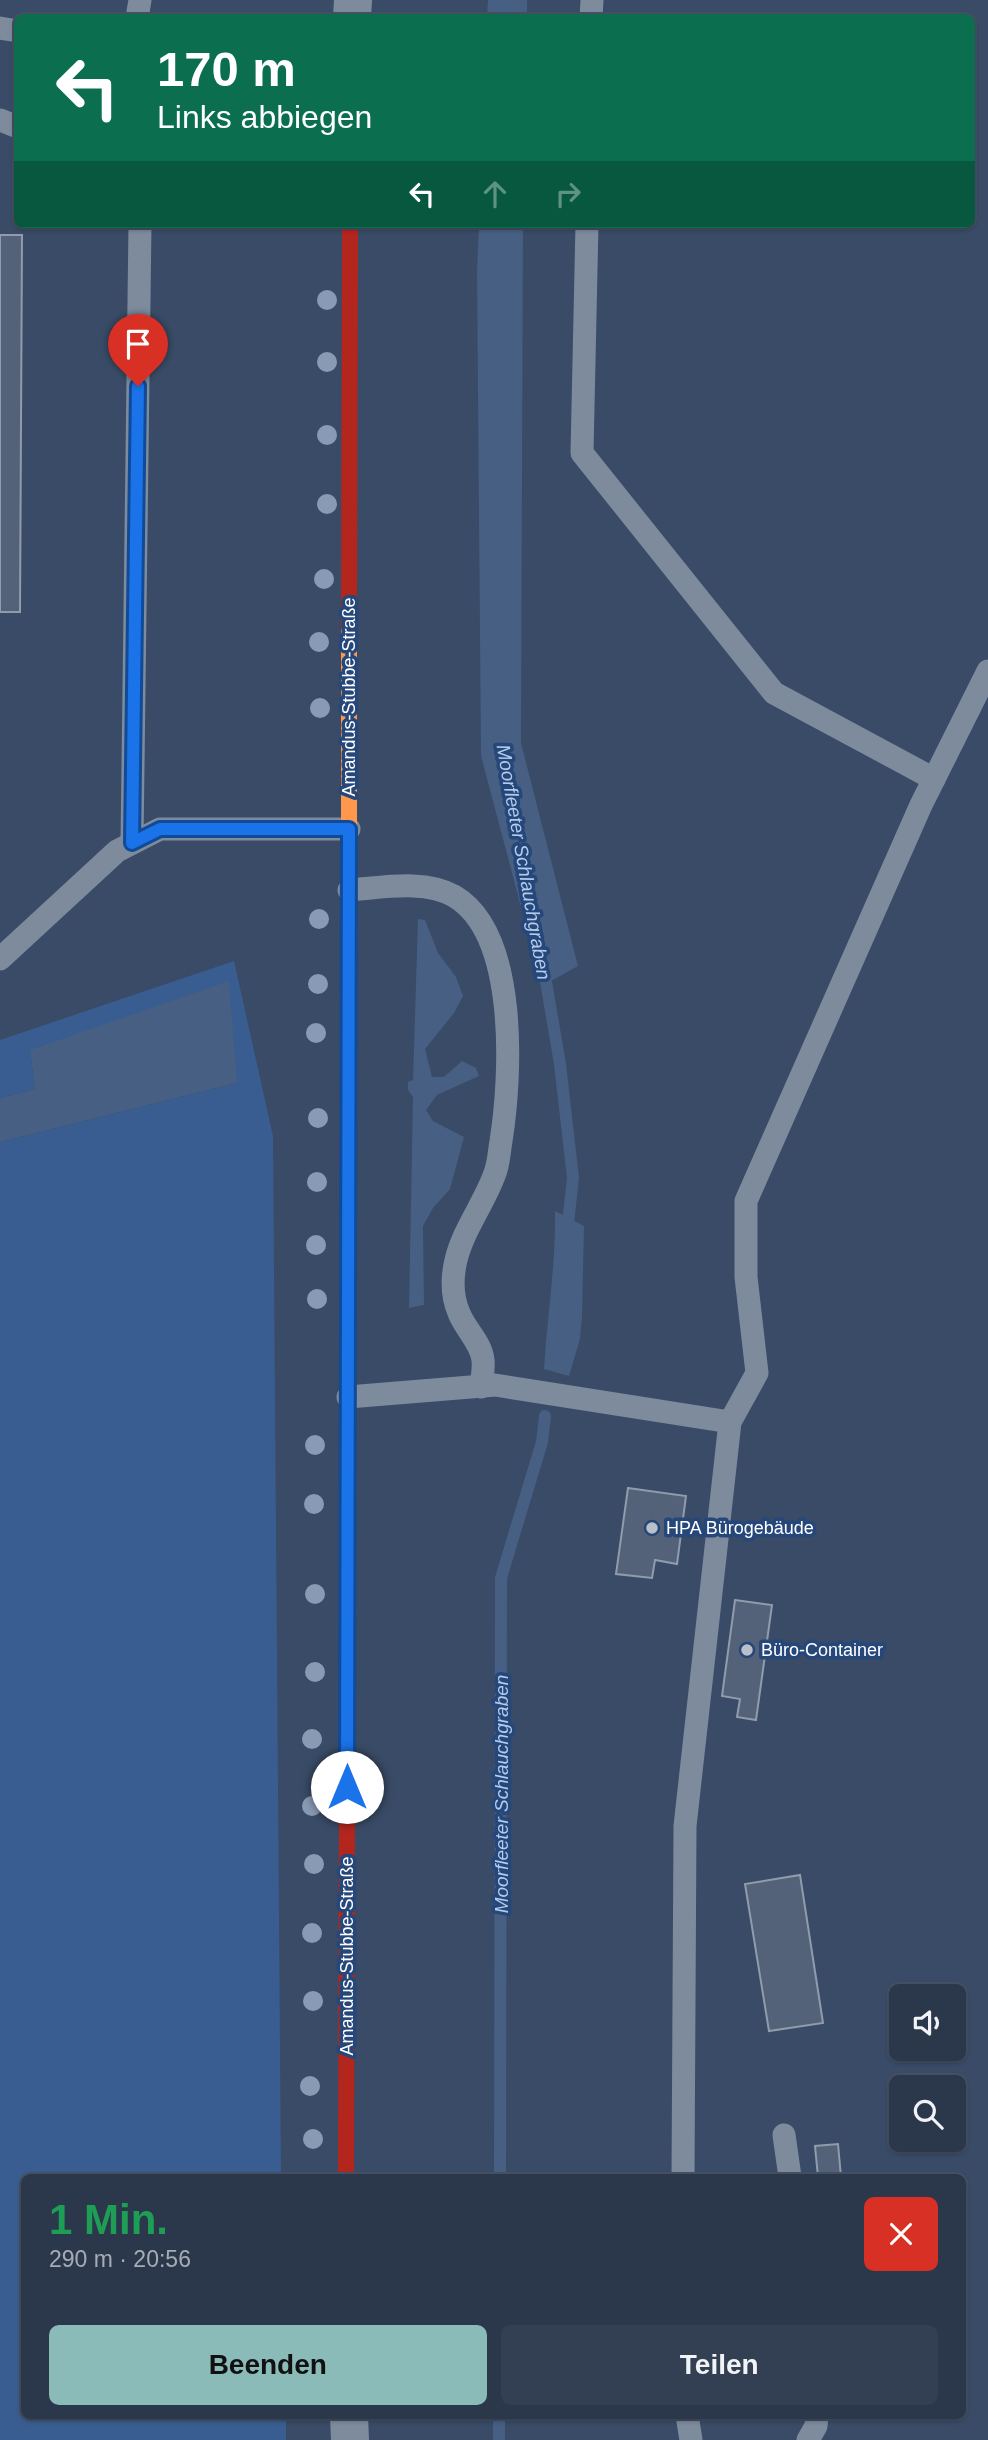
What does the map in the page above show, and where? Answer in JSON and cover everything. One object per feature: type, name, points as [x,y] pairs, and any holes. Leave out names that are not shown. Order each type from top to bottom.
[{"type":"street","name":"Amandus-Stubbe-Straße","points":[[346,2174],[349,228]]},
{"type":"street","points":[[349,2419],[350,2440]]},
{"type":"lane","points":[[132,843],[140,228]]},
{"type":"lane","points":[[587,228],[582,453],[774,694],[934,779]]},
{"type":"lane","points":[[683,2174],[685,1826],[730,1422],[757,1373],[746,1278],[746,1201],[934,779],[988,671]]},
{"type":"lane","points":[[0,959],[117,850],[160,829],[349,829]]},
{"type":"lane","points":[[349,890],[428,886],[454,896],[476,917],[494,950],[503,987],[508,1046],[506,1107],[496,1172],[456,1259],[453,1286],[459,1313],[483,1359],[481,1387]]},
{"type":"lane","points":[[348,1397],[495,1385],[730,1422]]},
{"type":"lane","points":[[784,2135],[790,2174]]},
{"type":"lane","points":[[688,2419],[691,2440]]},
{"type":"lane","points":[[808,2440],[817,2419]]},
{"type":"shaded area","points":[[234,961],[273,1136],[281,2174],[21,2174],[21,2419],[286,2419],[286,2440],[0,2440],[0,1142],[237,1083],[30,1050],[35,1089],[0,1098],[0,1040]]},
{"type":"water","points":[[488,0],[527,0],[527,14],[487,14]]},
{"type":"water","points":[[479,228],[523,228],[521,743],[578,966],[542,986],[481,756]]},
{"type":"water","points":[[418,919],[425,920],[438,953],[456,977],[463,996],[454,1013],[425,1049],[432,1077],[444,1077],[462,1061],[476,1068],[479,1076],[437,1095],[426,1110],[433,1121],[464,1137],[450,1189],[433,1208],[423,1226],[424,1305],[409,1308],[413,1097],[408,1090],[408,1082],[413,1080]]},
{"type":"water","points":[[229,981],[237,1083],[0,1142],[0,1098],[35,1089],[30,1050]]},
{"type":"water","points":[[555,1211],[584,1226],[580,1339],[569,1376],[544,1369]]},
{"type":"building","points":[[0,235],[22,235],[20,612],[0,612]]},
{"type":"building","name":"HPA Bürogebäude","points":[[628,1488],[686,1496],[677,1564],[655,1560],[652,1578],[616,1574]]},
{"type":"building","name":"Büro-Container","points":[[735,1600],[772,1605],[756,1720],[737,1717],[740,1699],[722,1696]]},
{"type":"building","points":[[800,1875],[823,2023],[769,2031],[745,1884]]},
{"type":"building","points":[[838,2144],[841,2174],[818,2174],[815,2146]]},
{"type":"waterway","name":"Moorfleeter Schlauchgraben","points":[[544,970],[560,1064],[573,1178],[567,1232]]},
{"type":"waterway","name":"Moorfleeter Schlauchgraben","points":[[500,2174],[501,1578],[542,1442],[545,1416]]},
{"type":"waterway","name":"Moorfleeter Schlauchgraben","points":[[499,2419],[499,2440]]},
{"type":"traffic: fast","points":[[348,1219],[349,931]]},
{"type":"traffic: slow","points":[[349,627],[349,931]]},
{"type":"traffic: slow","points":[[347,1808],[348,1219]]},
{"type":"traffic: jam","points":[[349,627],[350,228]]},
{"type":"traffic: jam","points":[[346,2174],[347,1808]]},
{"type":"place","name":"HPA Bürogebäude","points":[[652,1528]]},
{"type":"place","name":"Büro-Container","points":[[747,1650]]},
{"type":"route","points":[[138,386],[132,843],[160,829],[349,829],[347,1787]]}]
